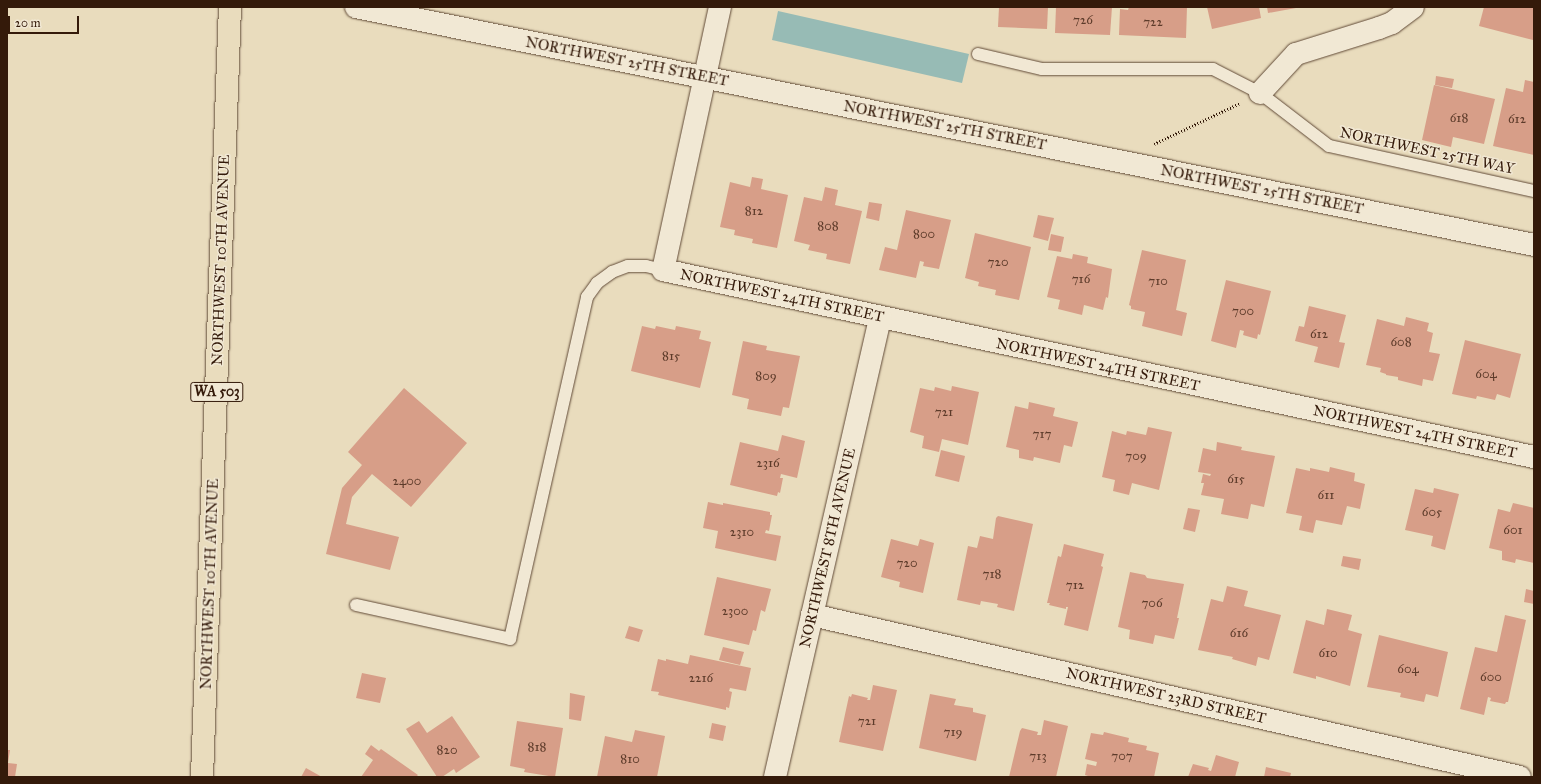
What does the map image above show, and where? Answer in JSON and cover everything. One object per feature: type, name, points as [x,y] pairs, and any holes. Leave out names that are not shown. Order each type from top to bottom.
[{"type":"main road","name":"NORTHWEST 10TH AVENUE","points":[[202,777],[230,7]]},
{"type":"street","name":"NORTHWEST 25TH STREET","points":[[356,7],[1534,245]]},
{"type":"street","points":[[663,270],[720,7]]},
{"type":"street","points":[[1260,94],[1296,54],[1379,28],[1403,16],[1413,7]]},
{"type":"street","name":"NORTHWEST 24TH STREET","points":[[663,270],[880,318],[1534,457]]},
{"type":"street","name":"NORTHWEST 8TH AVENUE","points":[[775,777],[880,318]]},
{"type":"street","name":"NORTHWEST 23RD STREET","points":[[812,615],[1520,777]]},
{"type":"lane","name":"NORTHWEST 25TH WAY","points":[[978,54],[1042,69],[1213,68],[1260,94],[1329,146],[1534,191]]},
{"type":"lane","points":[[356,604],[510,639],[587,297],[597,283],[612,272],[623,268],[646,266],[663,270]]},
{"type":"path","points":[[1153,144],[1260,94]]},
{"type":"water","points":[[778,11],[969,54],[962,83],[772,40]]},
{"type":"building","points":[[999,7],[1048,7],[1047,29],[998,27]]},
{"type":"building","points":[[1056,7],[1112,7],[1110,35],[1055,33]]},
{"type":"building","points":[[1129,7],[1187,7],[1186,38],[1119,35],[1120,9],[1128,10]]},
{"type":"building","points":[[1207,7],[1259,7],[1261,18],[1212,29]]},
{"type":"building","points":[[1267,7],[1296,7],[1296,8],[1268,13]]},
{"type":"building","points":[[1484,7],[1534,7],[1533,40],[1479,26]]},
{"type":"building","points":[[1436,76],[1454,79],[1452,88],[1435,85]]},
{"type":"building","points":[[1525,80],[1534,82],[1534,155],[1493,146],[1506,88],[1523,92]]},
{"type":"building","points":[[1434,85],[1495,99],[1484,144],[1453,137],[1451,147],[1422,140]]},
{"type":"building","points":[[752,177],[763,179],[761,189],[788,195],[777,248],[752,243],[753,239],[734,235],[735,230],[720,227],[730,182],[750,187]]},
{"type":"building","points":[[825,187],[838,190],[835,205],[862,211],[850,264],[826,259],[827,254],[808,250],[810,245],[794,241],[804,197],[822,201]]},
{"type":"building","points":[[869,202],[882,204],[879,221],[866,218]]},
{"type":"building","points":[[906,210],[951,220],[939,269],[923,266],[924,262],[920,261],[916,278],[879,270],[885,247],[897,250]]},
{"type":"building","points":[[1038,215],[1054,218],[1048,241],[1033,237]]},
{"type":"building","points":[[975,233],[1031,247],[1019,300],[995,295],[996,290],[978,286],[979,282],[965,278]]},
{"type":"building","points":[[1051,234],[1064,237],[1061,252],[1048,250]]},
{"type":"building","points":[[1142,250],[1186,260],[1176,310],[1187,313],[1182,336],[1142,326],[1145,312],[1131,309],[1131,306],[1129,305]]},
{"type":"building","points":[[1073,254],[1088,257],[1087,263],[1112,269],[1108,298],[1106,297],[1103,310],[1084,305],[1082,315],[1058,309],[1060,300],[1047,297],[1057,256],[1072,259]]},
{"type":"building","points":[[1226,280],[1271,291],[1260,335],[1258,334],[1257,339],[1243,335],[1244,331],[1240,330],[1236,348],[1211,341]]},
{"type":"building","points":[[1309,306],[1346,315],[1339,342],[1345,343],[1339,368],[1314,362],[1318,347],[1295,341],[1299,326],[1304,327]]},
{"type":"building","points":[[1406,317],[1429,323],[1427,331],[1433,333],[1429,352],[1440,354],[1433,381],[1423,379],[1422,386],[1398,380],[1398,377],[1386,375],[1380,372],[1381,368],[1366,365],[1377,319],[1404,326]]},
{"type":"building","points":[[642,326],[655,329],[656,326],[675,330],[676,326],[701,331],[699,339],[711,342],[700,388],[631,371]]},
{"type":"building","points":[[1465,340],[1521,354],[1510,398],[1497,394],[1495,400],[1477,396],[1476,399],[1452,394]]},
{"type":"building","points":[[743,341],[767,346],[766,350],[800,356],[789,408],[783,407],[781,416],[747,409],[749,399],[732,395]]},
{"type":"building","points":[[952,386],[979,392],[968,445],[942,439],[939,452],[922,448],[924,436],[910,432],[920,388],[934,391],[935,387],[951,391]]},
{"type":"building","points":[[404,388],[467,443],[411,507],[372,474],[352,497],[346,524],[399,537],[390,570],[326,554],[342,488],[362,465],[348,452]]},
{"type":"building","points":[[1029,402],[1055,408],[1053,416],[1078,422],[1072,447],[1064,445],[1060,463],[1034,457],[1033,461],[1019,458],[1019,450],[1006,447],[1015,406],[1028,409]]},
{"type":"building","points":[[1148,427],[1172,432],[1159,490],[1132,483],[1129,495],[1113,491],[1115,480],[1102,477],[1112,431],[1126,435],[1127,431],[1146,435]]},
{"type":"building","points":[[782,435],[805,441],[797,478],[781,474],[780,478],[783,478],[780,493],[778,492],[777,496],[730,485],[740,442],[778,451]]},
{"type":"building","points":[[1217,442],[1242,447],[1241,450],[1275,456],[1264,507],[1251,504],[1248,519],[1221,514],[1224,499],[1201,495],[1204,483],[1201,483],[1203,474],[1210,476],[1211,474],[1198,472],[1203,448],[1216,451]]},
{"type":"building","points":[[941,450],[965,456],[959,482],[935,476]]},
{"type":"building","points":[[1330,467],[1355,473],[1354,481],[1365,484],[1360,509],[1347,506],[1342,525],[1316,520],[1313,533],[1299,530],[1302,516],[1286,513],[1296,468],[1310,471],[1310,468],[1329,472]]},
{"type":"building","points":[[1434,488],[1459,494],[1445,550],[1431,546],[1433,536],[1405,530],[1415,489],[1433,493]]},
{"type":"building","points":[[708,502],[723,505],[723,503],[770,512],[770,515],[772,515],[769,531],[766,530],[765,533],[781,536],[776,561],[715,548],[718,531],[703,528]]},
{"type":"building","points":[[1513,503],[1534,508],[1534,563],[1516,559],[1515,563],[1502,560],[1502,551],[1489,548],[1498,509],[1510,512]]},
{"type":"building","points":[[1188,508],[1200,510],[1195,532],[1183,529]]},
{"type":"building","points":[[998,516],[1033,524],[1014,611],[997,607],[998,604],[981,601],[980,605],[957,600],[968,546],[977,548],[980,536],[993,539],[996,518]]},
{"type":"building","points":[[891,539],[918,546],[920,539],[934,543],[923,593],[899,587],[900,582],[881,577]]},
{"type":"building","points":[[1064,544],[1104,554],[1101,566],[1103,567],[1088,631],[1064,625],[1068,607],[1066,607],[1066,609],[1049,605],[1050,603],[1047,603],[1058,556],[1061,557]]},
{"type":"building","points":[[1343,556],[1361,559],[1359,570],[1341,566]]},
{"type":"building","points":[[1130,572],[1145,575],[1147,578],[1184,584],[1174,639],[1155,635],[1153,644],[1129,639],[1130,630],[1118,627]]},
{"type":"building","points":[[717,577],[771,589],[765,612],[761,610],[756,631],[753,630],[749,645],[704,635]]},
{"type":"building","points":[[1227,586],[1248,591],[1244,606],[1281,615],[1269,660],[1258,657],[1256,666],[1232,659],[1233,657],[1198,650],[1211,599],[1223,602]]},
{"type":"building","points":[[1526,589],[1534,591],[1534,604],[1524,602]]},
{"type":"building","points":[[1327,609],[1352,615],[1348,630],[1362,634],[1350,686],[1316,676],[1316,679],[1293,673],[1306,620],[1324,625]]},
{"type":"building","points":[[1505,615],[1526,620],[1508,702],[1505,704],[1490,701],[1491,698],[1488,697],[1484,715],[1460,709],[1475,647],[1497,652]]},
{"type":"building","points":[[629,626],[643,630],[639,642],[625,638]]},
{"type":"building","points":[[1379,635],[1448,652],[1438,697],[1426,694],[1424,702],[1400,697],[1401,693],[1367,687]]},
{"type":"building","points":[[723,647],[744,652],[740,665],[719,660]]},
{"type":"building","points":[[690,655],[751,668],[746,691],[730,688],[729,691],[732,692],[729,708],[726,707],[726,710],[658,695],[659,692],[651,691],[658,659],[666,661],[666,659],[688,664]]},
{"type":"building","points":[[362,673],[386,678],[380,703],[356,698]]},
{"type":"building","points":[[873,685],[897,690],[883,751],[839,742],[849,696],[851,697],[852,694],[868,698],[867,700],[870,700]]},
{"type":"building","points":[[570,693],[585,696],[581,721],[569,719]]},
{"type":"building","points":[[930,694],[956,699],[954,705],[973,708],[973,712],[986,715],[976,761],[919,748]]},
{"type":"building","points":[[452,716],[480,757],[456,773],[454,769],[442,777],[437,777],[406,729],[419,721],[427,733]]},
{"type":"building","points":[[1044,720],[1068,726],[1056,777],[1009,777],[1020,731],[1022,728],[1038,732],[1037,735],[1041,735]]},
{"type":"building","points":[[517,721],[563,728],[555,777],[524,772],[525,769],[510,766]]},
{"type":"building","points":[[712,723],[726,726],[723,741],[709,738]]},
{"type":"building","points":[[635,730],[665,736],[657,777],[597,777],[605,736],[632,742]]},
{"type":"building","points":[[1104,732],[1129,738],[1128,742],[1147,746],[1146,750],[1159,753],[1154,777],[1091,777],[1085,775],[1087,764],[1096,766],[1097,762],[1085,759],[1091,733],[1103,735]]},
{"type":"building","points":[[371,745],[379,751],[381,749],[418,775],[416,777],[361,777],[373,760],[365,754]]},
{"type":"building","points":[[7,750],[10,750],[8,763],[17,764],[15,777],[7,777]]},
{"type":"building","points":[[1216,755],[1239,762],[1235,777],[1188,777],[1193,764],[1209,768],[1208,770],[1211,771]]},
{"type":"building","points":[[1266,767],[1291,773],[1290,777],[1264,777]]},
{"type":"building","points":[[306,768],[322,777],[301,777]]}]
